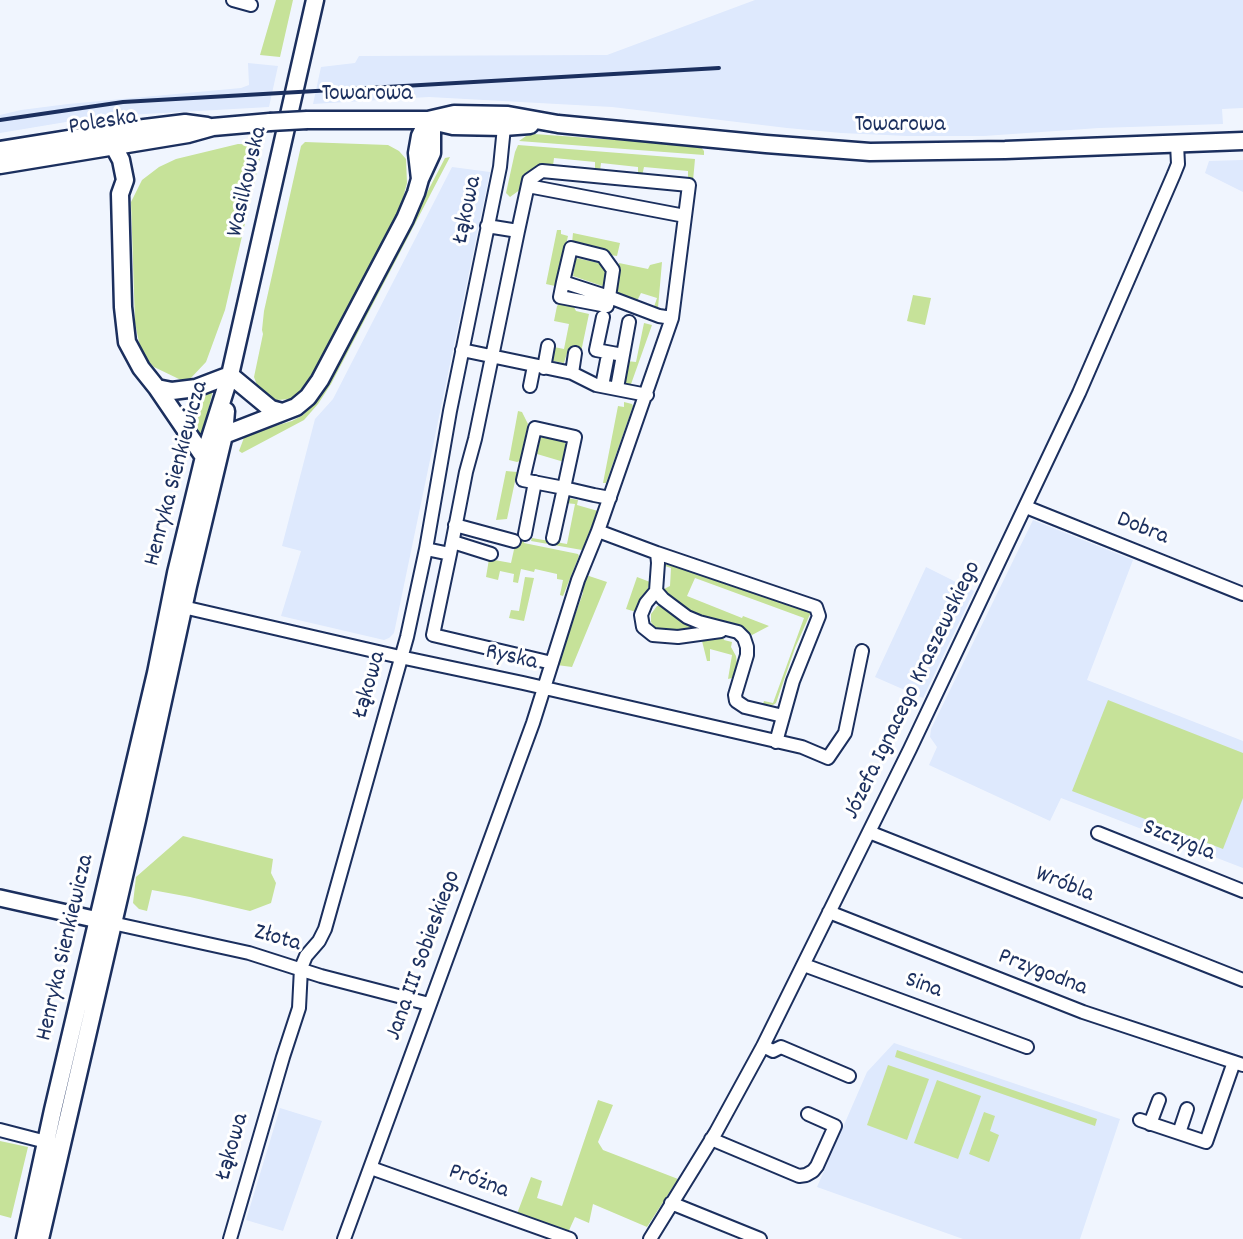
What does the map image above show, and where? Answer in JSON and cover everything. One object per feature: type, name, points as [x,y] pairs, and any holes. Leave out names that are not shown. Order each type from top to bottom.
[{"type":"main road","name":"Wasilkowska","points":[[230,375],[315,0]]},
{"type":"main road","name":"Towarowa","points":[[307,120],[428,120],[454,114],[508,115],[558,124],[870,152],[1243,141]]},
{"type":"main road","name":"Poleska","points":[[0,165],[185,123],[213,127],[307,120]]},
{"type":"main road","points":[[224,435],[296,407],[320,380],[405,219],[432,153],[432,129],[428,120]]},
{"type":"main road","name":"Towarowa","points":[[428,120],[453,126],[504,127],[558,124]]},
{"type":"main road","points":[[113,140],[121,160],[125,180],[120,194],[123,307],[128,342],[141,368],[204,457]]},
{"type":"main road","name":"Poleska","points":[[0,150],[113,140]]},
{"type":"main road","points":[[157,388],[172,391],[196,388],[230,375],[271,409],[282,412]]},
{"type":"main road","name":"Henryka Sienkiewicza","points":[[25,1239],[53,1144],[146,742],[183,607],[224,435],[230,375]]},
{"type":"main road","name":"Henryka Sienkiewicza","points":[[146,742],[171,594],[204,457],[230,375]]},
{"type":"main road","name":"Henryka Sienkiewicza","points":[[40,1239],[53,1144]]},
{"type":"street","points":[[233,0],[251,5]]},
{"type":"street","name":"Łąkowa","points":[[230,1239],[299,1008],[301,968],[306,956],[325,929],[415,603],[462,350],[500,166],[504,127]]},
{"type":"street","name":"Józefa Ignacego Kraszewskiego","points":[[650,1239],[711,1139],[763,1046],[1026,507],[1079,393],[1174,174],[1178,164],[1177,144]]},
{"type":"street","name":"Jana III Sobieskiego","points":[[344,1239],[533,723],[578,580],[610,498],[672,318],[689,185],[542,171],[529,180],[528,186]]},
{"type":"street","points":[[552,663],[433,636],[451,576],[451,548],[465,471],[475,439],[528,186],[685,216]]},
{"type":"street","points":[[487,226],[518,231]]},
{"type":"street","points":[[609,297],[613,270],[603,256],[571,248],[563,282],[659,316],[672,318]]},
{"type":"street","points":[[603,317],[596,350],[623,355]]},
{"type":"street","points":[[617,388],[629,322]]},
{"type":"street","points":[[530,386],[548,346]]},
{"type":"street","points":[[462,350],[572,373],[590,383],[647,394]]},
{"type":"street","points":[[572,373],[575,353]]},
{"type":"street","points":[[602,386],[607,360]]},
{"type":"street","points":[[553,538],[564,488],[575,437],[536,428],[523,480],[564,488],[610,498]]},
{"type":"street","points":[[525,534],[535,482]]},
{"type":"street","name":"Dobra","points":[[1026,507],[1243,594]]},
{"type":"street","points":[[455,525],[514,541]]},
{"type":"street","points":[[598,531],[816,607],[819,616],[793,681],[776,742]]},
{"type":"street","points":[[426,549],[451,548],[491,554]]},
{"type":"street","points":[[657,553],[656,591],[646,603],[641,615],[643,627],[653,635],[678,637],[728,630]]},
{"type":"street","points":[[656,591],[687,617],[738,633],[747,647],[747,655],[735,695],[736,700],[745,707],[783,716]]},
{"type":"street","name":"Ryska","points":[[183,607],[802,747],[828,758],[844,733],[862,651]]},
{"type":"street","name":"Wróbla","points":[[869,832],[1243,980]]},
{"type":"street","name":"Szczygla","points":[[1098,833],[1243,891]]},
{"type":"street","points":[[0,898],[105,922]]},
{"type":"street","name":"Przygodna","points":[[829,912],[1083,1012],[1239,1063]]},
{"type":"street","name":"Złota","points":[[105,922],[249,953],[321,976],[429,1004]]},
{"type":"street","name":"Sina","points":[[804,965],[1027,1047]]},
{"type":"street","points":[[763,1046],[772,1051],[781,1047],[849,1076]]},
{"type":"street","points":[[1160,1100],[1145,1122],[1206,1142],[1239,1063]]},
{"type":"street","points":[[1179,1133],[1187,1110]]},
{"type":"street","points":[[711,1139],[800,1176],[806,1175],[816,1166],[835,1126],[808,1114]]},
{"type":"street","points":[[0,1130],[53,1144]]},
{"type":"street","name":"Próżna","points":[[371,1168],[570,1239]]},
{"type":"street","points":[[671,1203],[760,1239]]},
{"type":"shaded area","points":[[755,0],[1243,0],[1243,108],[1222,109],[1223,124],[1099,128],[984,136],[907,136],[787,128],[612,107],[429,97],[313,104],[321,67],[355,63],[359,56],[607,55]]},
{"type":"shaded area","points":[[248,63],[278,66],[269,107],[128,115],[72,121],[0,133],[0,115],[21,110],[241,88],[249,85]]},
{"type":"shaded area","points":[[1243,160],[1243,192],[1205,173],[1209,161]]},
{"type":"shaded area","points":[[452,167],[490,172],[394,633],[384,640],[281,616],[301,551],[282,546],[315,419],[333,399]]},
{"type":"shaded area","points":[[1033,520],[1133,560],[1087,680],[1243,741],[1243,868],[1061,798],[1050,821],[929,765],[937,747],[930,737],[931,729]]},
{"type":"shaded area","points":[[926,567],[974,591],[923,698],[875,677]]},
{"type":"shaded area","points":[[894,1043],[1120,1119],[1080,1239],[963,1239],[817,1187],[867,1072]]},
{"type":"shaded area","points":[[280,1108],[322,1121],[283,1231],[246,1220]]},
{"type":"green space","points":[[276,0],[293,0],[280,57],[260,55]]},
{"type":"green space","points":[[534,134],[700,146],[704,155],[519,141]]},
{"type":"green space","points":[[305,142],[388,145],[399,151],[406,159],[407,183],[401,206],[312,382],[303,393],[291,399],[277,400],[268,398],[258,388],[254,377],[263,334],[264,311],[301,146]]},
{"type":"green space","points":[[238,144],[263,145],[225,310],[206,362],[189,380],[181,380],[154,367],[140,347],[135,323],[131,202],[142,180],[159,167],[176,159]]},
{"type":"green space","points":[[518,145],[695,159],[693,181],[688,181],[688,171],[644,167],[642,176],[638,175],[638,167],[601,163],[600,171],[595,171],[595,162],[554,158],[553,166],[510,197],[506,193]]},
{"type":"green space","points":[[450,157],[331,384],[318,404],[304,420],[242,453],[239,451],[245,435],[292,421],[303,415],[316,402],[445,158]]},
{"type":"green space","points":[[557,230],[561,230],[561,234],[568,236],[555,286],[546,284]]},
{"type":"green space","points":[[573,233],[620,243],[617,256],[610,255],[609,251],[572,243]]},
{"type":"green space","points":[[576,258],[599,263],[608,274],[605,287],[573,276]]},
{"type":"green space","points":[[662,262],[658,308],[654,307],[657,298],[641,293],[637,301],[616,293],[614,290],[619,263],[648,269],[650,265]]},
{"type":"green space","points":[[913,295],[931,298],[925,325],[907,321]]},
{"type":"green space","points":[[559,304],[574,307],[576,311],[589,314],[581,352],[568,350],[564,363],[553,361],[552,358],[554,347],[564,349],[569,324],[554,321]]},
{"type":"green space","points":[[644,323],[652,325],[630,387],[623,383],[627,361],[636,362]]},
{"type":"green space","points":[[213,390],[201,441],[192,428],[198,394]]},
{"type":"green space","points":[[624,402],[633,406],[606,483],[603,483],[618,406],[624,407]]},
{"type":"green space","points":[[518,411],[522,412],[528,424],[520,461],[517,462],[509,460]]},
{"type":"green space","points":[[541,435],[561,439],[567,445],[564,462],[537,454]]},
{"type":"green space","points":[[506,471],[517,472],[507,519],[496,520]]},
{"type":"green space","points":[[568,498],[578,500],[577,505],[598,511],[582,550],[531,541],[532,538],[567,544],[575,504],[565,503]]},
{"type":"green space","points":[[517,536],[525,537],[524,543],[578,554],[563,596],[560,595],[563,580],[557,579],[557,574],[535,569],[534,572],[521,569],[518,583],[513,582],[514,574],[500,571],[498,580],[486,577],[489,559],[511,563]]},
{"type":"green space","points":[[665,559],[665,564],[672,566],[674,562],[811,612],[795,648],[776,703],[763,704],[764,701],[773,703],[804,618],[695,578],[687,596],[769,626],[752,635],[742,627],[699,616],[673,600],[662,590],[670,586],[671,568],[662,565]]},
{"type":"green space","points":[[586,575],[607,582],[572,667],[557,665],[583,593],[581,588]]},
{"type":"green space","points":[[525,577],[534,578],[524,621],[509,618],[511,610],[519,611]]},
{"type":"green space","points":[[637,577],[650,582],[636,612],[626,609]]},
{"type":"green space","points":[[664,605],[702,627],[684,632],[656,629],[651,622],[651,614],[657,606]]},
{"type":"green space","points":[[723,637],[724,640],[732,642],[731,647],[737,664],[732,678],[728,679],[732,655],[710,649],[710,661],[707,661],[702,641]]},
{"type":"green space","points":[[1108,700],[1243,753],[1243,798],[1223,849],[1072,791]]},
{"type":"green space","points":[[183,836],[273,859],[271,873],[276,883],[271,903],[250,911],[152,890],[147,911],[139,909],[133,903],[136,877]]},
{"type":"green space","points":[[897,1050],[1097,1119],[1095,1126],[895,1057]]},
{"type":"green space","points":[[888,1065],[929,1079],[907,1140],[867,1125]]},
{"type":"green space","points":[[937,1080],[981,1096],[958,1159],[914,1143]]},
{"type":"green space","points":[[598,1100],[613,1105],[598,1142],[603,1150],[678,1179],[647,1227],[593,1204],[589,1223],[575,1217],[566,1237],[515,1219],[531,1177],[542,1181],[537,1198],[562,1206]]},
{"type":"green space","points":[[984,1112],[995,1116],[990,1131],[999,1135],[989,1162],[969,1154]]},
{"type":"green space","points":[[0,1141],[28,1147],[11,1218],[0,1215]]},
{"type":"railway","points":[[0,120],[123,102],[719,68]]}]
